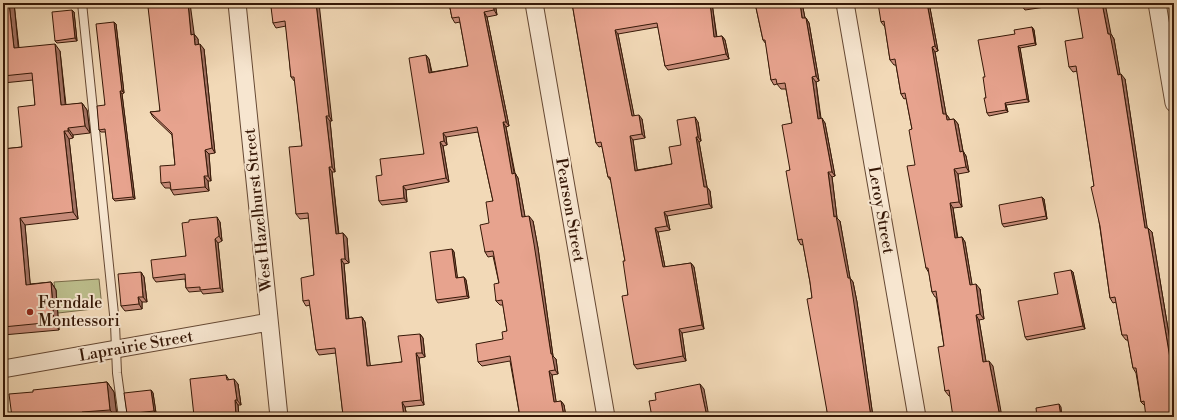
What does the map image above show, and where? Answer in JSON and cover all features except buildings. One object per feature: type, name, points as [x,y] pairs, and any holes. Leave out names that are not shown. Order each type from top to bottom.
[{"type":"street","name":"West Hazelhurst Street","points":[[237,3],[279,417]]},
{"type":"street","name":"Pearson Street","points":[[534,3],[606,417]]},
{"type":"street","name":"Leroy Street","points":[[844,3],[917,417]]},
{"type":"street","points":[[1157,3],[1174,103]]},
{"type":"street","name":"Laprairie Street","points":[[3,370],[269,322]]},
{"type":"lane","points":[[82,3],[115,324],[116,350],[123,417]]},
{"type":"green space","points":[[99,279],[102,308],[58,313],[54,282]]},
{"type":"place","name":"Ferndale Montessori","points":[[30,312]]}]
